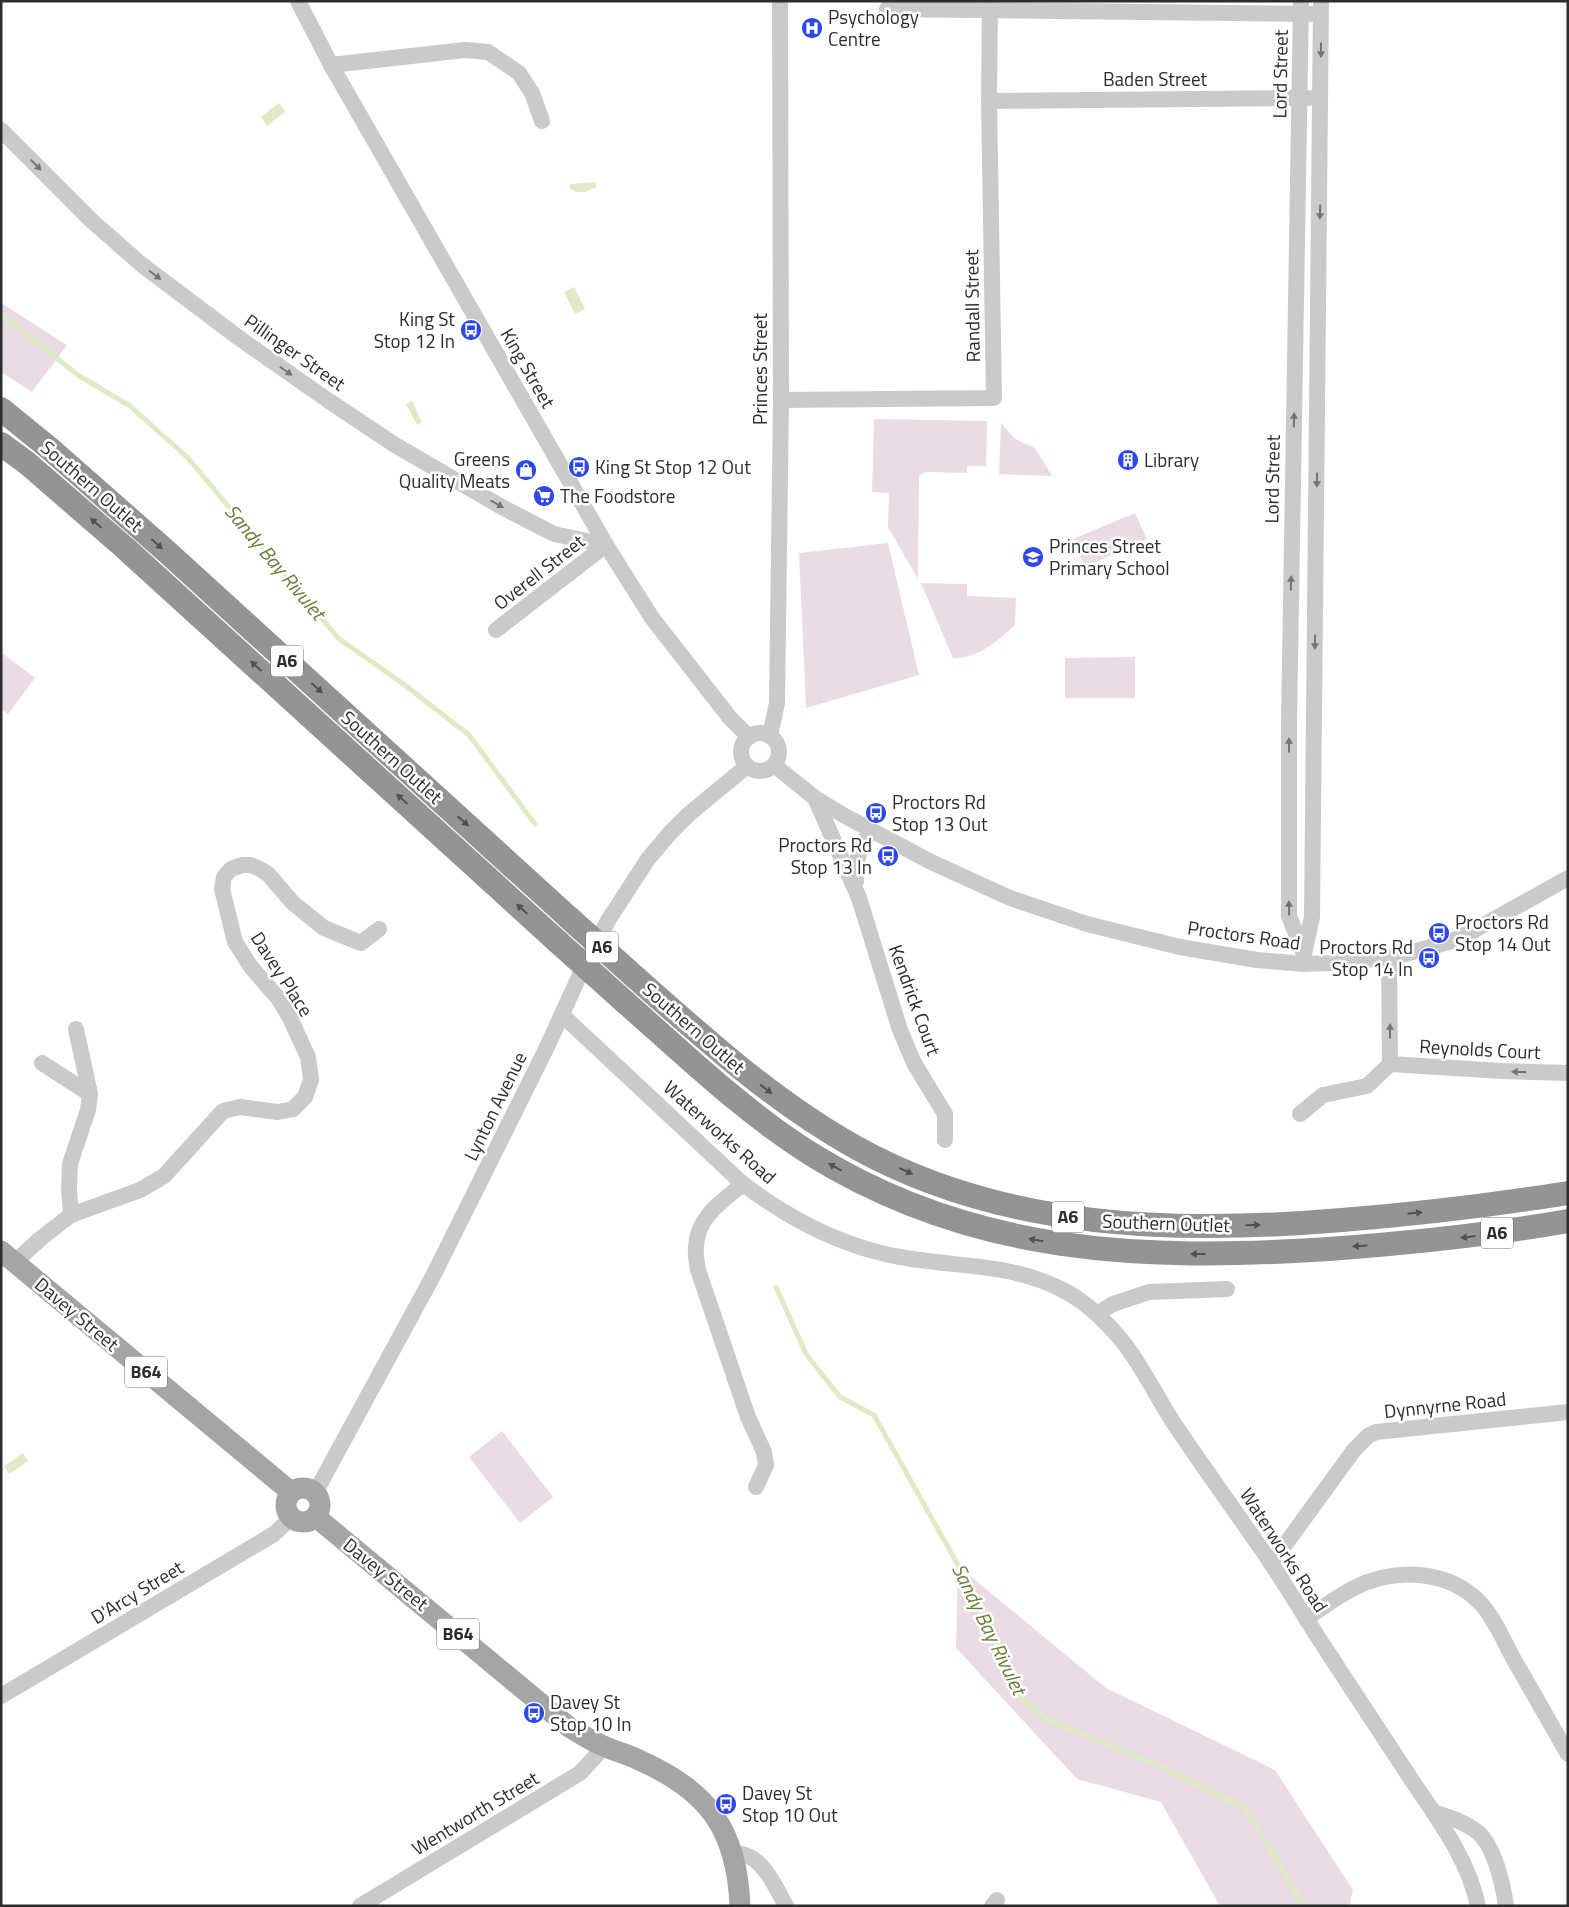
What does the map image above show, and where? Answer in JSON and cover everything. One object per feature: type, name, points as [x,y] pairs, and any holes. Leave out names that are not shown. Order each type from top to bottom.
[{"type":"highway","name":"Southern Outlet","points":[[1,409],[49,448],[166,551],[568,917],[748,1075],[778,1098],[855,1147],[918,1177],[959,1192],[1027,1210],[1075,1219],[1116,1223],[1238,1226],[1299,1223],[1389,1216],[1510,1202],[1568,1193]]},
{"type":"highway","name":"Southern Outlet","points":[[1,444],[27,463],[125,548],[730,1096],[762,1121],[812,1154],[893,1197],[950,1218],[1009,1235],[1068,1246],[1128,1252],[1252,1253],[1426,1241],[1487,1234],[1568,1221]]},
{"type":"main road","name":"Davey Street","points":[[8,1257],[291,1492]]},
{"type":"main road","points":[[300,1488],[316,1493],[320,1502],[316,1517],[300,1523],[291,1518],[285,1508],[287,1497],[291,1492],[300,1488]]},
{"type":"main road","name":"Davey Street","points":[[316,1517],[555,1716],[583,1736],[604,1747],[663,1771],[693,1790],[718,1820],[731,1851]]},
{"type":"main road","name":"B64","points":[[731,1851],[736,1872],[740,1906]]},
{"type":"street","name":"King Street","points":[[298,1],[331,65],[606,546],[652,618],[730,718],[749,737]]},
{"type":"street","name":"Princes Street","points":[[770,736],[777,703],[780,400],[780,1]]},
{"type":"street","points":[[887,9],[990,6],[1321,8],[1312,917],[1304,959]]},
{"type":"street","name":"Randall Street","points":[[780,400],[994,398],[989,100],[990,6]]},
{"type":"street","name":"Lord Street","points":[[1301,7],[1289,722],[1289,916],[1304,959]]},
{"type":"street","points":[[331,65],[465,50],[488,52],[518,73],[532,93],[542,121]]},
{"type":"street","name":"Baden Street","points":[[989,100],[1321,98]]},
{"type":"street","name":"Pillinger Street","points":[[1,130],[92,221],[142,265],[239,338],[329,401],[395,445],[554,534],[606,546]]},
{"type":"street","name":"Overell Street","points":[[496,630],[606,546]]},
{"type":"street","points":[[1289,722],[1314,722]]},
{"type":"street","points":[[760,733],[770,736],[774,740],[779,750],[774,765],[763,771],[757,771],[747,766],[741,756],[741,751],[742,745],[749,737],[760,733]]},
{"type":"street","name":"Proctors Road","points":[[774,765],[815,798],[871,830],[968,880],[1050,913],[1180,947],[1257,960],[1304,959],[1331,964],[1389,958],[1452,941],[1568,878]]},
{"type":"street","name":"Lynton Avenue","points":[[316,1493],[433,1276],[609,919],[648,859],[689,814],[747,766]]},
{"type":"street","name":"Kendrick Court","points":[[815,798],[859,898]]},
{"type":"street","name":"Kendrick Court","points":[[871,830],[856,861],[854,872],[859,898],[900,1030],[914,1063],[945,1114],[945,1140]]},
{"type":"street","name":"Davey Place","points":[[8,1257],[40,1239],[71,1214],[140,1190],[164,1176],[223,1111],[240,1107],[278,1112],[293,1109],[305,1097],[311,1080],[308,1057],[290,1018],[278,998],[251,967],[235,942],[222,889],[224,877],[231,869],[242,865],[260,868],[268,874],[293,903],[324,928],[361,943],[379,929]]},
{"type":"street","points":[[1300,1114],[1323,1095],[1367,1086],[1390,1064],[1389,958]]},
{"type":"street","name":"Waterworks Road","points":[[562,1015],[743,1184],[789,1215],[813,1228],[863,1247],[906,1258],[987,1267],[1026,1275],[1061,1289],[1097,1314],[1125,1344],[1176,1426],[1271,1564],[1433,1812],[1461,1857],[1478,1906]]},
{"type":"street","points":[[71,1214],[70,1164],[88,1110],[90,1094],[76,1029]]},
{"type":"street","points":[[42,1064],[90,1094]]},
{"type":"street","name":"Reynolds Court","points":[[1390,1064],[1568,1073]]},
{"type":"street","points":[[743,1184],[712,1209],[700,1228],[696,1247],[698,1270],[748,1417],[764,1452],[766,1465],[756,1487]]},
{"type":"street","points":[[1097,1314],[1113,1304],[1149,1292],[1227,1290]]},
{"type":"street","name":"Dynnyrne Road","points":[[1271,1564],[1354,1450],[1368,1436],[1376,1432],[1568,1412]]},
{"type":"street","name":"D'Arcy Street","points":[[1,1696],[274,1534],[291,1518]]},
{"type":"street","points":[[1306,1619],[1339,1596],[1355,1587],[1374,1580],[1404,1575],[1432,1576],[1448,1580],[1462,1587],[1484,1607],[1568,1754]]},
{"type":"street","name":"Wentworth Street","points":[[360,1906],[580,1773],[604,1747]]},
{"type":"street","points":[[1433,1812],[1458,1820],[1478,1832],[1497,1868],[1506,1906]]},
{"type":"street","points":[[731,1851],[750,1857],[757,1862],[767,1874],[786,1906]]},
{"type":"shaded area","points":[[279,103],[285,112],[267,126],[261,117]]},
{"type":"shaded area","points":[[595,182],[597,187],[585,192],[576,192],[570,188],[570,184]]},
{"type":"shaded area","points":[[574,287],[585,309],[575,314],[564,292]]},
{"type":"shaded area","points":[[1,303],[67,345],[32,392],[1,372]]},
{"type":"shaded area","points":[[412,401],[422,422],[417,425],[406,404]]},
{"type":"shaded area","points":[[874,419],[987,421],[986,466],[967,466],[967,473],[926,472],[919,476],[918,579],[888,527],[889,493],[872,492]]},
{"type":"shaded area","points":[[1001,423],[1015,439],[1035,448],[1052,476],[999,474]]},
{"type":"shaded area","points":[[1135,513],[1147,539],[1085,567],[1073,539]]},
{"type":"shaded area","points":[[888,543],[919,675],[806,708],[799,553]]},
{"type":"shaded area","points":[[921,583],[967,584],[967,596],[1016,598],[1015,625],[987,648],[970,656],[953,658]]},
{"type":"shaded area","points":[[1,652],[35,678],[8,714],[1,709]]},
{"type":"shaded area","points":[[1135,657],[1135,698],[1065,698],[1065,658]]},
{"type":"shaded area","points":[[502,1431],[553,1497],[520,1523],[469,1457]]},
{"type":"shaded area","points":[[23,1453],[28,1461],[9,1474],[4,1466]]},
{"type":"shaded area","points":[[958,1566],[1106,1688],[1275,1770],[1353,1890],[1349,1906],[1220,1906],[1161,1802],[1077,1779],[956,1648]]},
{"type":"waterway","name":"Sandy Bay Rivulet","points":[[1,314],[78,375],[130,406],[188,458],[338,638],[402,683],[469,735],[535,824]]},
{"type":"waterway","name":"Sandy Bay Rivulet","points":[[776,1287],[806,1354],[840,1397],[874,1415],[991,1624],[1002,1662],[1018,1695],[1047,1719],[1168,1770],[1245,1808],[1301,1901],[1301,1906]]},
{"type":"place","name":"Psychology Centre","points":[[812,28]]},
{"type":"place","name":"King St Stop 12 In","points":[[471,330]]},
{"type":"place","name":"Library","points":[[1128,460]]},
{"type":"place","name":"King St Stop 12 Out","points":[[579,467]]},
{"type":"place","name":"Greens Quality Meats","points":[[526,470]]},
{"type":"place","name":"The Foodstore","points":[[544,496]]},
{"type":"place","name":"Princes Street Primary School","points":[[1033,557]]},
{"type":"place","name":"Proctors Rd Stop 13 Out","points":[[876,813]]},
{"type":"place","name":"Proctors Rd Stop 13 In","points":[[888,856]]},
{"type":"place","name":"Proctors Rd Stop 14 Out","points":[[1439,933]]},
{"type":"place","name":"Proctors Rd Stop 14 In","points":[[1429,958]]},
{"type":"place","name":"Davey St Stop 10 In","points":[[534,1713]]},
{"type":"place","name":"Davey St Stop 10 Out","points":[[726,1804]]}]
